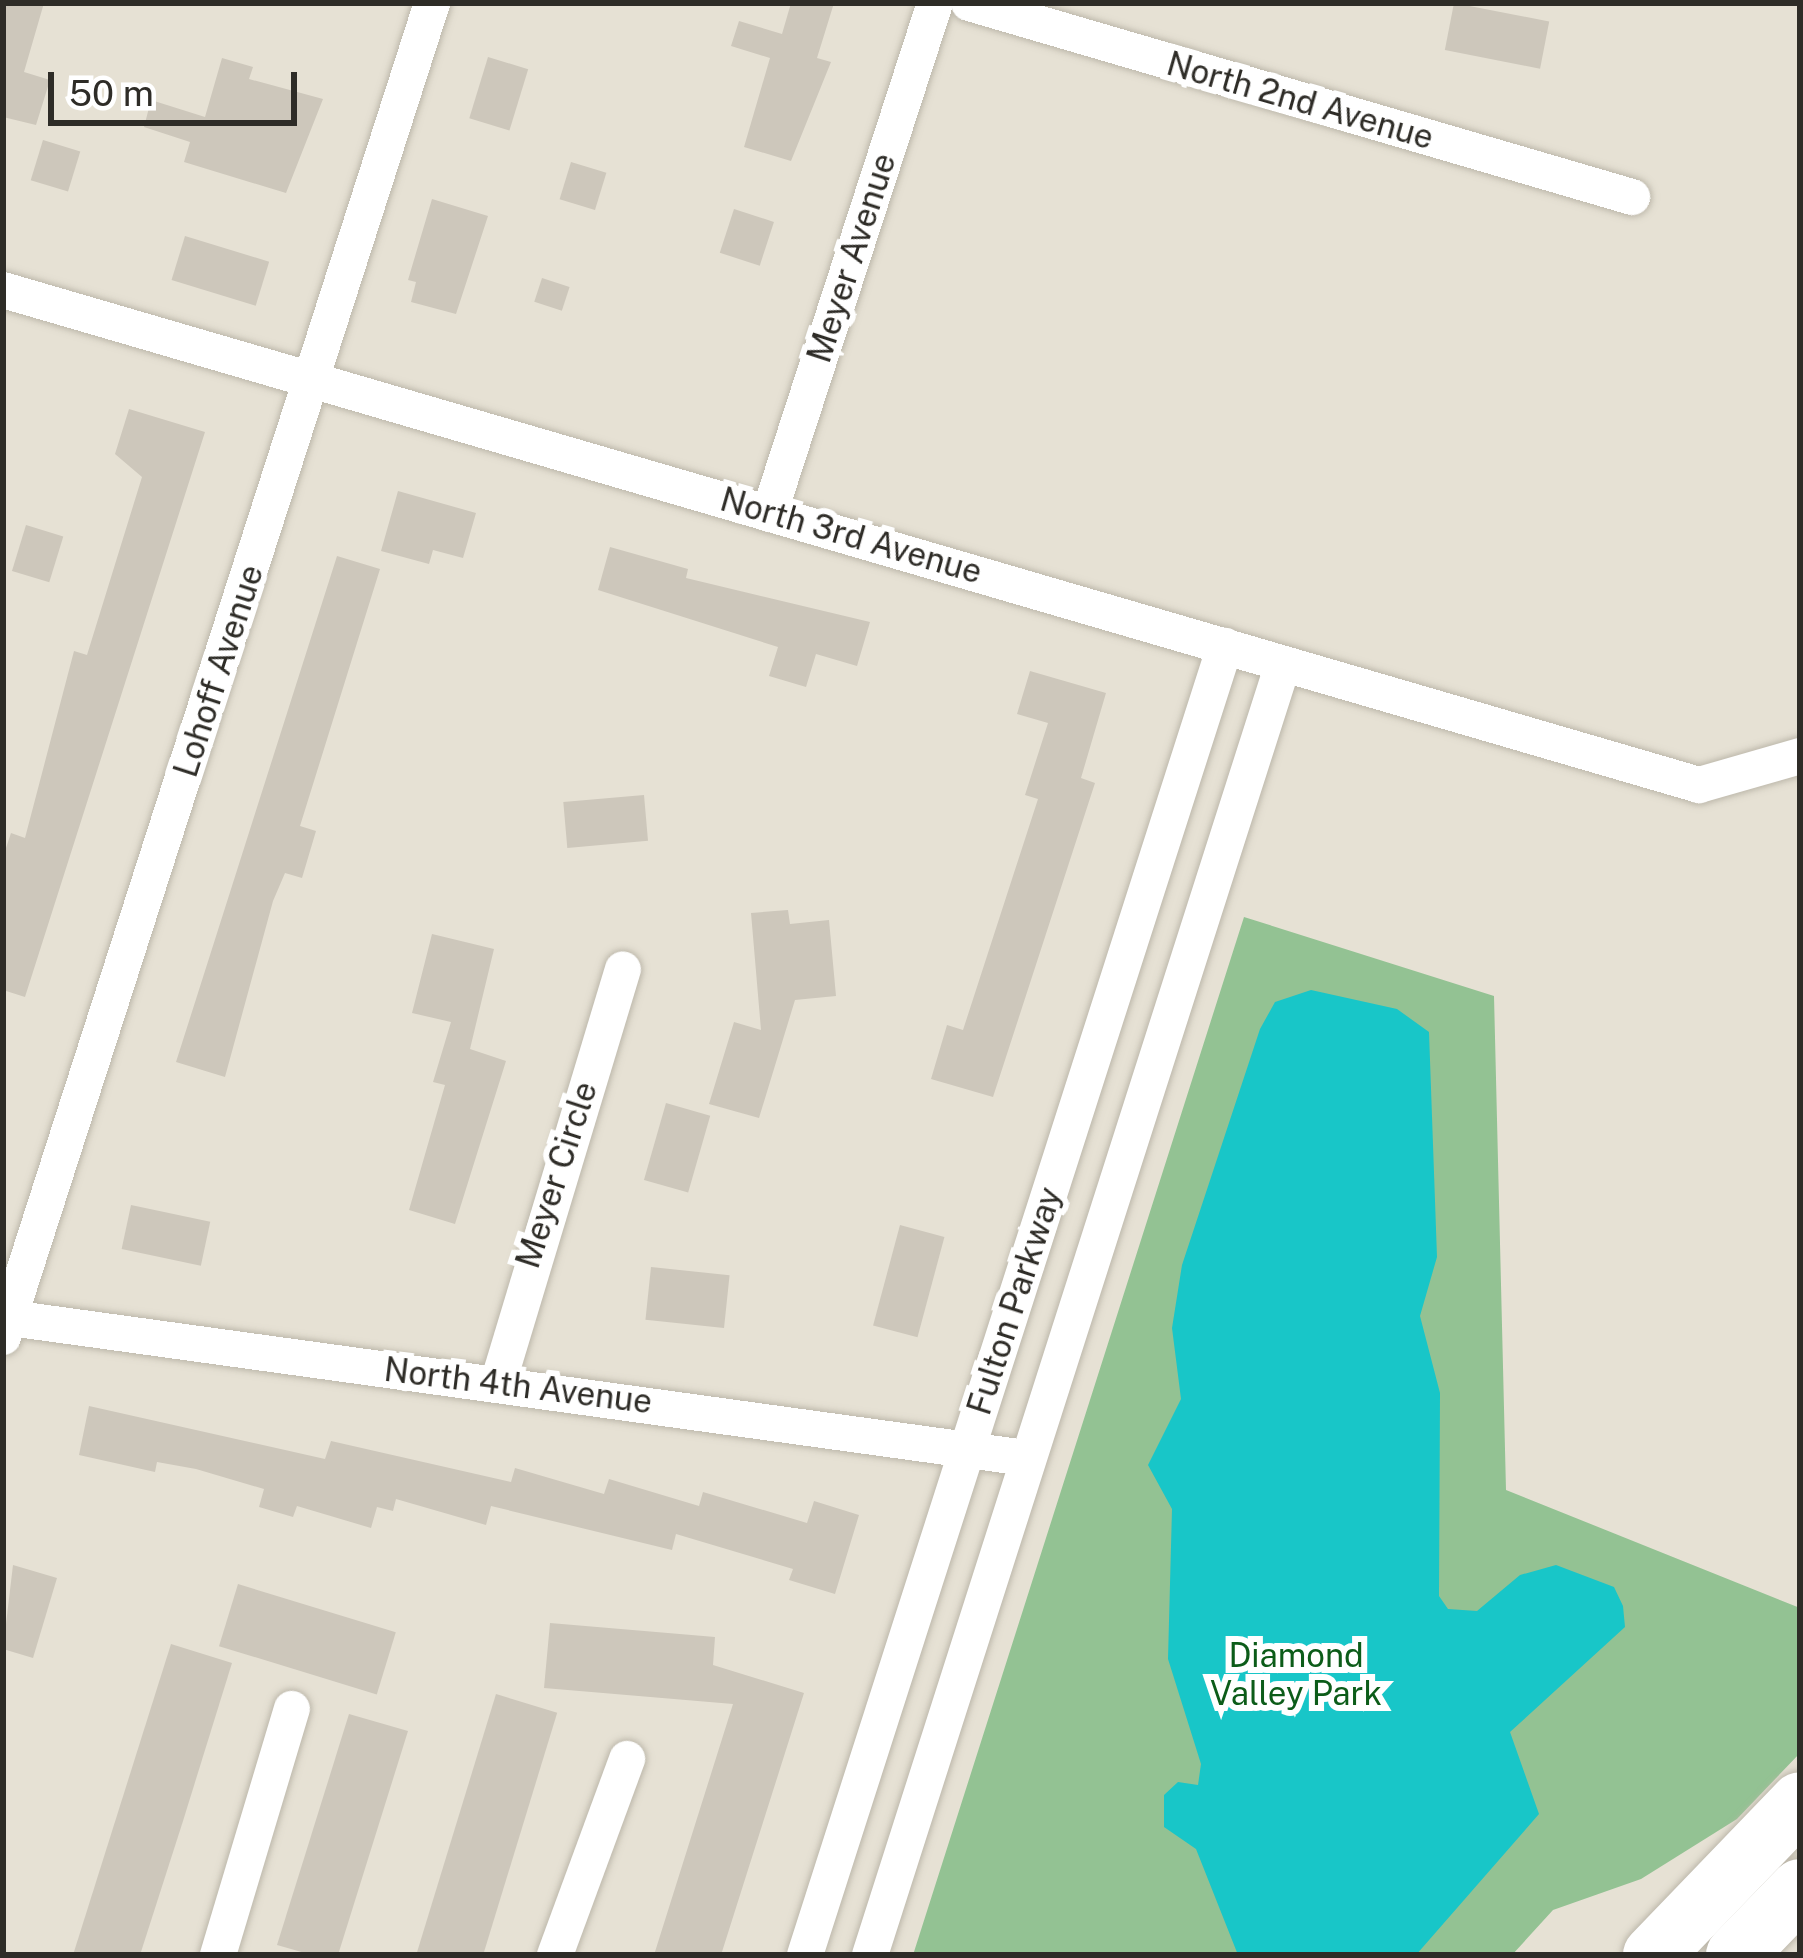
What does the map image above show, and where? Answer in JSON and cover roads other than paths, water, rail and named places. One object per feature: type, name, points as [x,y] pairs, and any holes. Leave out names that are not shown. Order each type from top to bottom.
[{"type":"main road","points":[[1653,1955],[1800,1802]]},
{"type":"main road","points":[[1736,1955],[1800,1889]]},
{"type":"street","name":"Lohoff Avenue","points":[[5,1324],[314,380],[432,3]]},
{"type":"street","name":"Meyer Avenue","points":[[769,514],[935,3]]},
{"type":"street","name":"North 2nd Avenue","points":[[968,3],[1632,197]]},
{"type":"street","name":"North 3rd Avenue","points":[[3,290],[1699,785],[1800,756]]},
{"type":"street","name":"Fulton Parkway","points":[[805,1955],[1225,646]]},
{"type":"street","name":"Fulton Parkway","points":[[870,1955],[1283,664]]},
{"type":"street","name":"Meyer Circle","points":[[498,1383],[623,969]]},
{"type":"street","name":"North 4th Avenue","points":[[5,1324],[498,1383],[1026,1458]]},
{"type":"street","points":[[218,1955],[292,1709]]},
{"type":"street","points":[[555,1955],[627,1759]]},
{"type":"water","points":[[1311,990],[1397,1009],[1429,1032],[1437,1257],[1420,1316],[1440,1393],[1439,1596],[1448,1609],[1477,1611],[1520,1575],[1556,1565],[1614,1587],[1623,1606],[1625,1627],[1510,1732],[1539,1814],[1416,1955],[1238,1955],[1196,1849],[1164,1827],[1164,1795],[1178,1782],[1198,1785],[1201,1764],[1168,1659],[1172,1509],[1148,1465],[1181,1399],[1172,1328],[1182,1265],[1260,1029],[1275,1002]]},
{"type":"park label","name":"Diamond Valley Park","points":[[1296,1675]]}]
